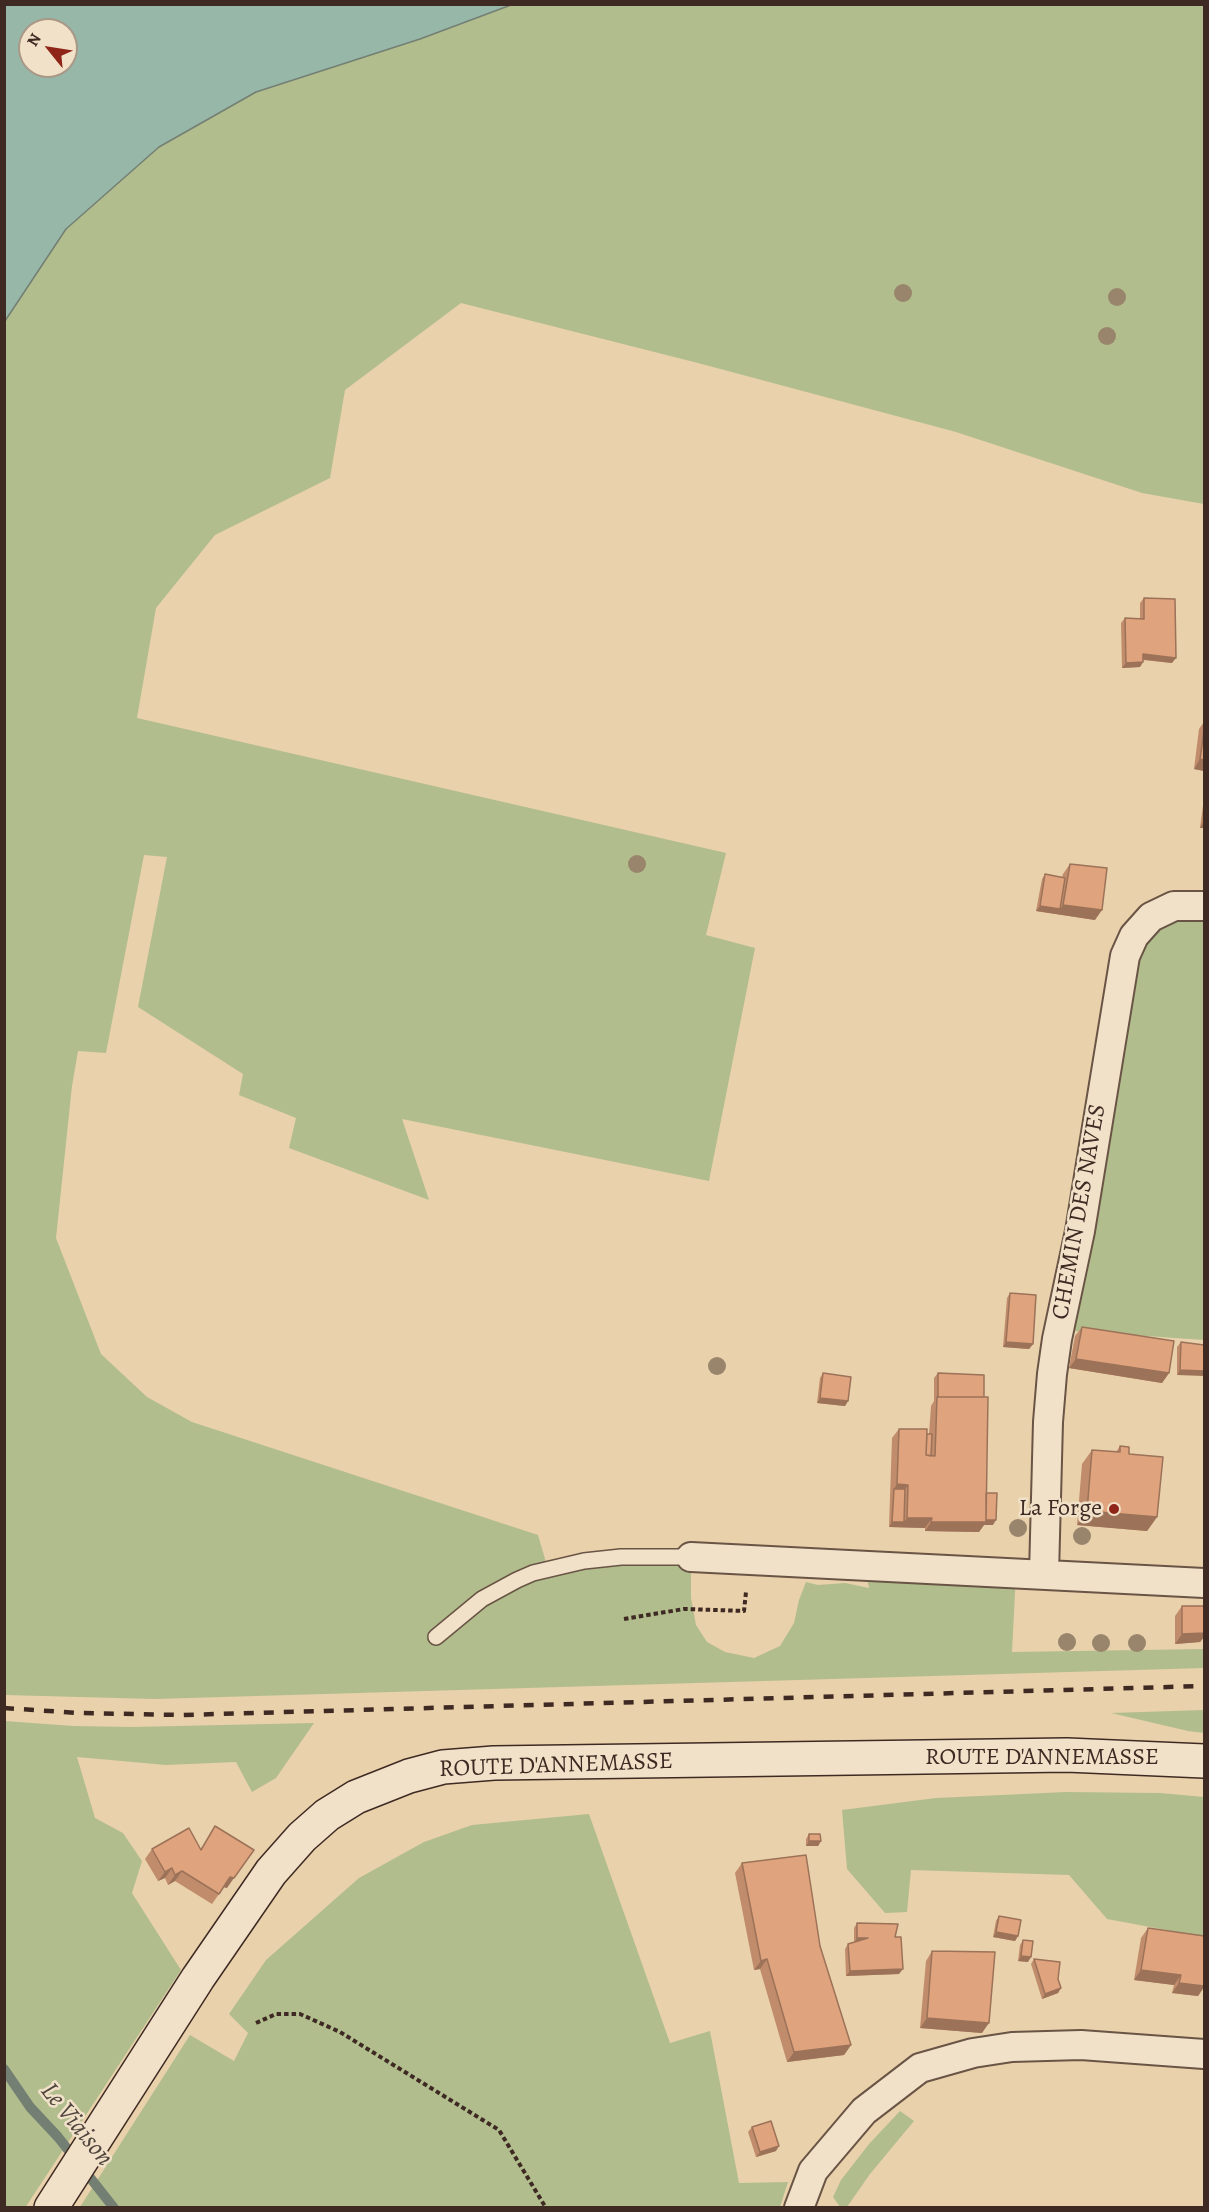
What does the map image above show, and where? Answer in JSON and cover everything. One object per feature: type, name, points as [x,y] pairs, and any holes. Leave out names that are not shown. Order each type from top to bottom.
[{"type":"main road","name":"ROUTE D'ANNEMASSE","points":[[51,2208],[198,1978],[271,1872],[302,1837],[327,1815],[356,1797],[409,1776],[443,1767],[494,1763],[1066,1755],[1204,1761]]},
{"type":"street","name":"CHEMIN DES NAVES","points":[[1044,1574],[1048,1422],[1052,1374],[1080,1231],[1125,956],[1139,928],[1157,913],[1174,906],[1204,906]]},
{"type":"street","points":[[691,1557],[1204,1583]]},
{"type":"street","points":[[799,2208],[813,2171],[864,2111],[920,2068],[973,2053],[1012,2047],[1080,2045],[1204,2054]]},
{"type":"lane","points":[[436,1637],[482,1599],[533,1573],[584,1561],[611,1558],[691,1557]]},
{"type":"path","points":[[624,1619],[684,1609],[744,1611],[748,1560]]},
{"type":"path","points":[[256,2023],[276,2013],[300,2014],[340,2032],[499,2130],[546,2208]]},
{"type":"green space","points":[[511,5],[1204,5],[1204,504],[1142,493],[956,432],[461,303],[345,390],[330,478],[215,535],[156,608],[137,718],[726,853],[706,935],[755,948],[709,1181],[402,1119],[429,1200],[289,1148],[296,1118],[239,1095],[243,1074],[138,1007],[167,857],[144,855],[106,1053],[78,1051],[72,1086],[56,1238],[101,1354],[147,1397],[192,1422],[538,1535],[548,1569],[691,1557],[691,1598],[696,1625],[707,1642],[725,1652],[754,1658],[780,1646],[794,1623],[806,1582],[818,1585],[845,1583],[869,1588],[864,1565],[1016,1573],[1012,1652],[1204,1649],[1204,1668],[155,1699],[5,1695],[4,321],[66,229],[159,147],[256,92],[420,39]]},
{"type":"green space","points":[[1204,906],[1204,1340],[1059,1330],[1134,936]]},
{"type":"green space","points":[[1204,1710],[1204,1733],[1111,1713]]},
{"type":"green space","points":[[5,1721],[132,1727],[314,1723],[276,1778],[252,1792],[236,1762],[166,1765],[77,1757],[95,1818],[123,1833],[142,1861],[132,1893],[181,1970],[25,2208],[4,2207]]},
{"type":"green space","points":[[1066,1792],[1160,1793],[1204,1797],[1204,1937],[1107,1919],[1069,1875],[911,1870],[907,1912],[885,1913],[847,1869],[842,1810],[936,1798]]},
{"type":"green space","points":[[589,1814],[670,2043],[710,2031],[739,2183],[788,2182],[780,2207],[80,2207],[190,2035],[234,2061],[248,2033],[229,2014],[266,1960],[359,1878],[424,1842],[472,1825]]},
{"type":"green space","points":[[900,2111],[914,2121],[870,2174],[847,2207],[840,2207],[833,2197],[841,2180],[869,2144]]},
{"type":"shaded area","points":[[5,4],[511,4],[420,39],[256,92],[159,147],[66,229],[5,321]]},
{"type":"building","points":[[1144,598],[1175,599],[1176,658],[1143,654],[1143,662],[1126,663],[1125,618],[1144,619]]},
{"type":"building","points":[[1204,731],[1204,760],[1200,759]]},
{"type":"building","points":[[1070,864],[1107,868],[1102,910],[1063,905]]},
{"type":"building","points":[[1045,874],[1065,878],[1060,909],[1040,906]]},
{"type":"building","points":[[1010,1293],[1036,1295],[1033,1344],[1006,1342]]},
{"type":"building","points":[[1082,1327],[1174,1341],[1169,1373],[1076,1359]]},
{"type":"building","points":[[1181,1342],[1204,1345],[1204,1371],[1180,1370]]},
{"type":"building","points":[[823,1373],[851,1377],[848,1401],[820,1398]]},
{"type":"building","points":[[938,1373],[984,1375],[984,1397],[938,1397]]},
{"type":"building","points":[[937,1397],[988,1397],[986,1522],[931,1522],[932,1518],[907,1518],[908,1485],[897,1484],[899,1429],[927,1429],[926,1455],[935,1456]]},
{"type":"building","points":[[927,1434],[932,1434],[931,1456],[926,1455]]},
{"type":"building","name":"La Forge","points":[[1120,1446],[1129,1447],[1129,1454],[1163,1457],[1157,1517],[1087,1511],[1092,1450],[1120,1452]]},
{"type":"building","points":[[894,1489],[905,1489],[904,1522],[892,1522]]},
{"type":"building","points":[[986,1493],[997,1493],[996,1520],[986,1520]]},
{"type":"building","points":[[1182,1606],[1204,1606],[1204,1633],[1182,1634]]},
{"type":"building","points":[[215,1826],[254,1850],[234,1878],[230,1877],[219,1894],[182,1871],[175,1875],[172,1868],[165,1872],[152,1849],[189,1828],[201,1850]]},
{"type":"building","points":[[809,1834],[820,1834],[821,1841],[809,1841]]},
{"type":"building","points":[[806,1855],[820,1946],[851,2045],[794,2052],[767,1959],[761,1961],[742,1863]]},
{"type":"building","points":[[999,1916],[1021,1920],[1018,1936],[996,1932]]},
{"type":"building","points":[[857,1923],[898,1924],[895,1937],[901,1937],[903,1969],[850,1971],[848,1944],[868,1938],[857,1938]]},
{"type":"building","points":[[1148,1928],[1204,1936],[1204,1986],[1179,1983],[1181,1975],[1141,1970]]},
{"type":"building","points":[[1023,1940],[1033,1941],[1031,1957],[1021,1956]]},
{"type":"building","points":[[932,1951],[995,1952],[989,2023],[927,2018]]},
{"type":"building","points":[[1034,1959],[1060,1962],[1058,1979],[1061,1988],[1045,1994]]},
{"type":"building","points":[[771,2121],[779,2146],[760,2152],[752,2127]]},
{"type":"waterway","name":"Le Viaison","points":[[4,2069],[30,2107],[58,2137],[114,2208]]},
{"type":"railway","points":[[4,1708],[79,1713],[182,1715],[1204,1686]]},
{"type":"place","name":"La Forge","points":[[1114,1509]]}]
